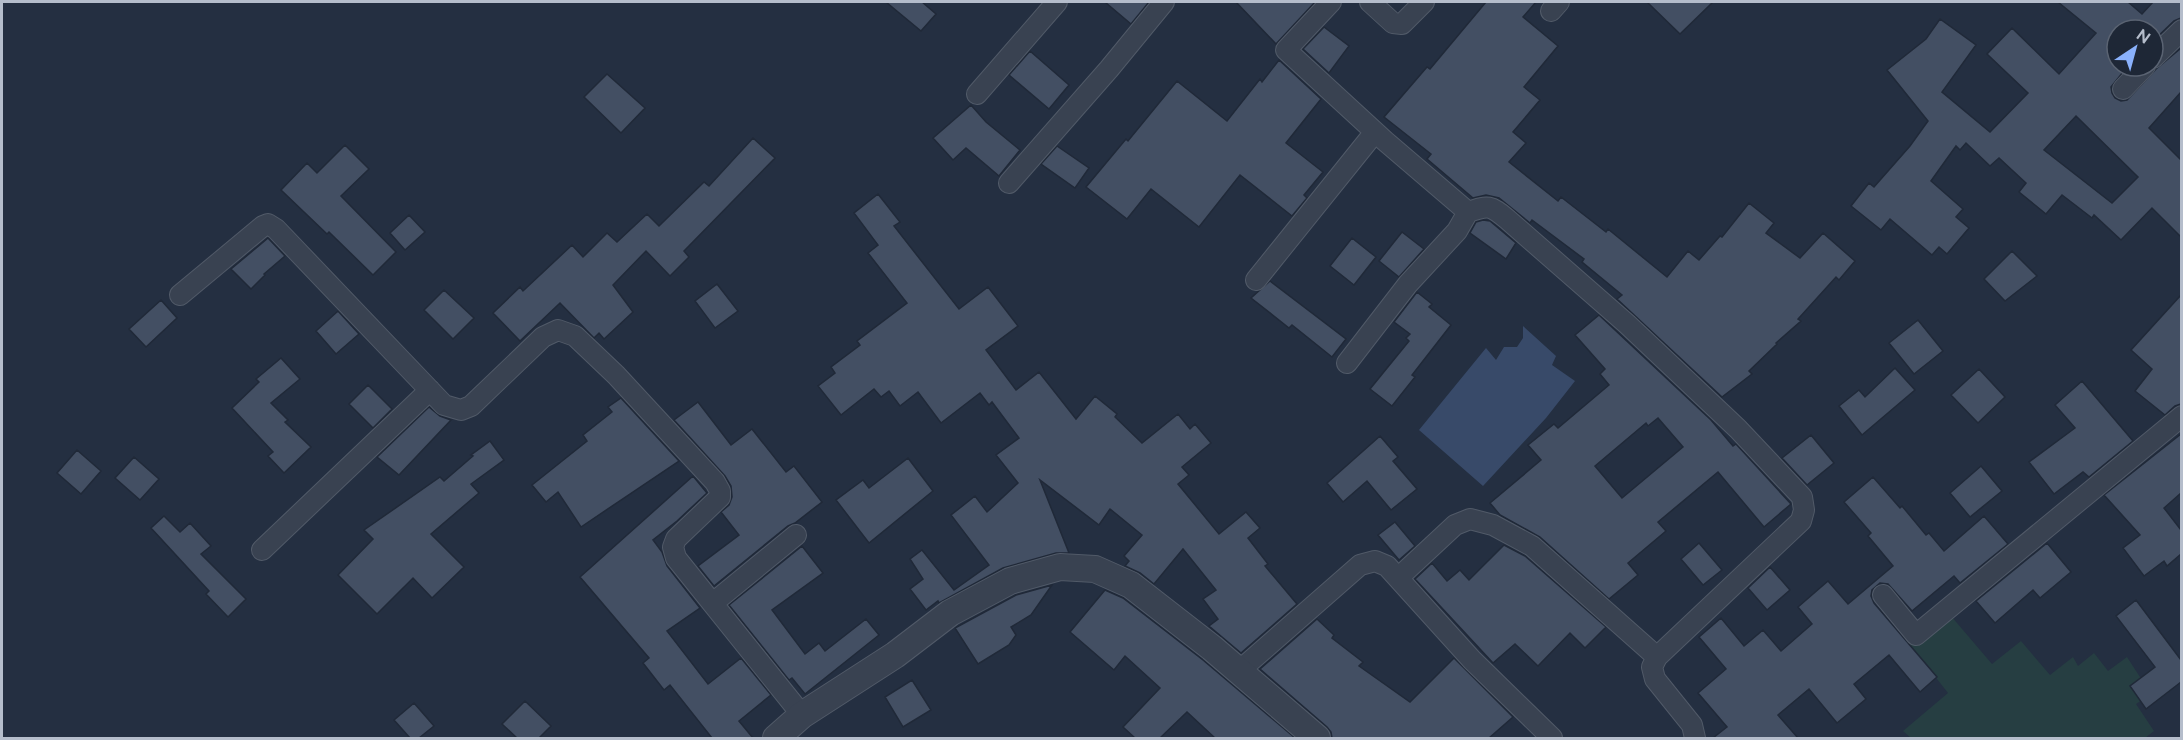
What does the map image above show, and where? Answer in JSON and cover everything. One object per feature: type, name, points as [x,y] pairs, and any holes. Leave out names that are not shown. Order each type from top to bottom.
[{"type":"street","points":[[976,94],[1057,2]]},
{"type":"street","points":[[1009,183],[1164,2]]},
{"type":"street","points":[[1331,2],[1286,50],[1375,132],[1468,212]]},
{"type":"street","points":[[1370,2],[1393,24],[1401,24],[1424,2]]},
{"type":"street","points":[[2165,46],[2181,30]]},
{"type":"street","points":[[2123,89],[2134,78]]},
{"type":"street","points":[[1256,280],[1375,132]]},
{"type":"street","points":[[1347,363],[1408,284],[1457,231],[1468,212],[1485,206],[1493,208],[1627,324],[1738,429],[1802,496],[1804,510],[1801,521],[1657,657],[1652,666],[1655,679],[1692,725],[1695,738]]},
{"type":"street","points":[[180,295],[262,226],[268,224],[276,229],[444,405],[461,410],[471,406],[543,337],[558,330],[575,336],[616,375],[715,482],[720,491],[720,497],[675,540],[673,547],[676,558],[802,715]]},
{"type":"street","points":[[262,550],[430,390]]},
{"type":"street","points":[[1883,596],[1916,635],[2181,416]]},
{"type":"street","points":[[1398,578],[1455,525],[1470,519],[1493,525],[1532,546],[1657,657]]},
{"type":"street","points":[[713,603],[796,536]]},
{"type":"street","points":[[1239,671],[1360,565],[1375,561],[1388,566],[1472,660],[1552,738]]},
{"type":"street","points":[[776,738],[802,715],[895,655],[950,613],[1010,581],[1060,567],[1095,569],[1131,585],[1239,671],[1317,738]]},
{"type":"green space","points":[[1945,609],[1992,664],[2021,641],[2050,675],[2073,657],[2078,666],[2094,653],[2108,671],[2127,657],[2151,694],[2136,704],[2154,731],[2145,738],[1911,738],[1903,731],[1948,693],[1908,642]]},
{"type":"water","points":[[1523,326],[1556,356],[1552,365],[1575,381],[1546,418],[1483,486],[1419,430],[1486,348],[1496,360],[1504,347],[1517,347],[1523,338]]},
{"type":"building","points":[[886,2],[922,2],[936,14],[921,31]]},
{"type":"building","points":[[1105,2],[1149,2],[1131,24]]},
{"type":"building","points":[[1236,2],[1315,2],[1276,44]]},
{"type":"building","points":[[1486,2],[1536,2],[1523,17],[1558,46],[1524,87],[1540,100],[1513,132],[1526,143],[1509,162],[1558,201],[1561,197],[1606,232],[1608,229],[1667,277],[1688,251],[1699,260],[1720,236],[1722,237],[1749,203],[1774,223],[1766,233],[1800,258],[1823,233],[1855,261],[1839,280],[1836,277],[1798,319],[1801,321],[1749,371],[1752,374],[1722,397],[1617,299],[1622,295],[1582,262],[1584,259],[1532,220],[1530,223],[1499,198],[1486,195],[1473,198],[1427,159],[1431,154],[1384,117],[1427,67],[1430,69]]},
{"type":"building","points":[[1647,2],[1713,2],[1680,34]]},
{"type":"building","points":[[2058,2],[2128,2],[2142,14],[2153,2],[2181,2],[2181,18],[2165,30],[2165,18],[2105,18],[2105,78],[2118,78],[2111,87],[2112,93],[2121,101],[2127,100],[2148,78],[2165,78],[2165,62],[2181,50],[2181,92],[2149,128],[2181,160],[2181,237],[2152,208],[2121,240],[2094,215],[2092,218],[2062,195],[2046,214],[2019,192],[2026,183],[1999,158],[1990,166],[1966,143],[1960,150],[1956,146],[1931,181],[1963,209],[1956,217],[1969,228],[1947,254],[1939,247],[1932,255],[1890,219],[1881,230],[1851,206],[1869,183],[1874,187],[1910,146],[1928,121],[1887,70],[1926,39],[1940,19],[1976,45],[1942,92],[1990,132],[2028,93],[1987,54],[2012,28],[2059,74],[2096,33]],"holes":[[[2076,116],[2138,177],[2112,203],[2044,150]]]},
{"type":"building","points":[[1324,27],[1349,46],[1329,73],[1303,49]]},
{"type":"building","points":[[1030,51],[1069,85],[1049,109],[1009,75]]},
{"type":"building","points":[[1279,60],[1321,99],[1286,143],[1323,172],[1304,195],[1307,198],[1292,216],[1240,175],[1199,227],[1151,189],[1127,219],[1086,187],[1126,139],[1128,141],[1177,81],[1227,121],[1260,79],[1262,82]]},
{"type":"building","points":[[607,74],[645,108],[621,133],[584,97]]},
{"type":"building","points":[[971,105],[986,122],[1020,150],[999,176],[966,148],[953,160],[933,138]]},
{"type":"building","points":[[753,138],[775,158],[684,251],[689,257],[670,276],[646,251],[613,285],[633,312],[604,339],[599,333],[594,338],[560,303],[520,341],[493,313],[520,287],[523,291],[572,245],[583,257],[607,233],[617,242],[647,214],[659,226],[704,182],[709,186]]},
{"type":"building","points":[[345,145],[369,169],[341,196],[396,252],[373,275],[281,190],[307,163],[317,173]]},
{"type":"building","points":[[1057,146],[1089,168],[1075,188],[1041,164]]},
{"type":"building","points":[[878,194],[900,222],[894,226],[959,309],[988,287],[1018,326],[986,350],[1016,390],[1039,372],[1076,419],[1095,396],[1117,414],[1115,417],[1142,443],[1178,414],[1190,429],[1195,424],[1211,443],[1182,467],[1189,475],[1178,484],[1219,534],[1246,512],[1260,528],[1248,538],[1268,564],[1265,566],[1297,604],[1241,653],[1209,626],[1218,619],[1203,599],[1216,590],[1183,549],[1154,584],[1140,573],[1125,566],[1129,561],[1124,556],[1142,535],[1110,509],[1099,525],[1040,480],[1069,553],[1056,553],[1003,568],[939,603],[938,601],[926,610],[910,589],[923,579],[910,559],[922,550],[954,590],[989,565],[951,515],[975,496],[987,512],[1018,483],[996,455],[1019,438],[992,402],[989,405],[980,393],[941,423],[918,392],[900,406],[889,391],[881,397],[874,389],[841,415],[818,386],[835,373],[831,367],[860,345],[857,341],[907,303],[868,253],[878,245],[854,213]]},
{"type":"building","points":[[409,215],[425,232],[405,250],[390,233]]},
{"type":"building","points":[[1490,221],[1516,243],[1506,259],[1470,233],[1476,222]]},
{"type":"building","points":[[1402,232],[1424,249],[1399,277],[1379,261]]},
{"type":"building","points":[[268,238],[285,256],[251,289],[231,269]]},
{"type":"building","points":[[1352,238],[1376,257],[1354,285],[1330,266]]},
{"type":"building","points":[[2012,251],[2037,276],[2005,301],[1984,279]]},
{"type":"building","points":[[1270,281],[1346,339],[1332,357],[1292,325],[1289,328],[1251,298]]},
{"type":"building","points":[[717,284],[738,311],[715,328],[695,301]]},
{"type":"building","points":[[444,290],[474,318],[453,339],[424,310]]},
{"type":"building","points":[[1417,292],[1432,304],[1429,307],[1451,325],[1412,375],[1415,377],[1392,406],[1370,389],[1409,341],[1406,338],[1410,334],[1394,322]]},
{"type":"building","points":[[2181,295],[2181,404],[2165,415],[2135,391],[2152,369],[2131,350]]},
{"type":"building","points":[[161,300],[177,318],[146,347],[129,329]]},
{"type":"building","points":[[338,311],[359,334],[336,354],[316,331]]},
{"type":"building","points":[[1599,315],[1711,420],[1733,446],[1736,444],[1791,504],[1764,527],[1718,472],[1658,522],[1666,531],[1628,563],[1638,575],[1609,599],[1540,537],[1500,515],[1490,503],[1541,460],[1528,445],[1554,424],[1558,428],[1609,385],[1600,374],[1605,369],[1575,335]],"holes":[[[1658,418],[1683,447],[1622,498],[1595,466],[1646,423],[1648,426]]]},
{"type":"building","points":[[1918,320],[1943,351],[1914,374],[1889,343]]},
{"type":"building","points":[[281,358],[300,379],[271,403],[288,420],[285,422],[311,447],[284,473],[268,456],[273,452],[232,408],[259,382],[256,379]]},
{"type":"building","points":[[1895,368],[1915,390],[1862,435],[1839,406],[1859,390],[1865,397]]},
{"type":"building","points":[[1979,369],[2005,397],[1978,423],[1951,395]]},
{"type":"building","points":[[2082,381],[2133,441],[2089,477],[2083,472],[2054,494],[2029,462],[2075,428],[2055,405]]},
{"type":"building","points":[[368,385],[392,409],[373,428],[349,404]]},
{"type":"building","points":[[621,398],[679,461],[581,527],[558,492],[546,502],[532,485],[587,441],[583,435],[612,412],[608,407]]},
{"type":"building","points":[[698,402],[731,445],[752,429],[786,472],[794,466],[822,502],[788,526],[714,586],[698,566],[739,535],[721,512],[729,505],[732,497],[731,486],[725,476],[674,420]]},
{"type":"building","points":[[429,407],[440,416],[451,420],[399,475],[377,457]]},
{"type":"building","points":[[2181,434],[2181,493],[2164,508],[2181,530],[2181,554],[2167,566],[2164,561],[2144,576],[2123,548],[2140,535],[2104,495]]},
{"type":"building","points":[[1811,435],[1834,463],[1807,485],[1782,458]]},
{"type":"building","points":[[1380,436],[1398,457],[1393,461],[1417,489],[1391,510],[1367,481],[1343,502],[1327,483]]},
{"type":"building","points":[[490,441],[504,460],[471,484],[479,493],[431,534],[464,567],[432,598],[413,578],[377,614],[338,575],[373,539],[364,530],[440,477],[444,481],[473,456],[471,455]]},
{"type":"building","points":[[77,450],[101,471],[81,494],[57,473]]},
{"type":"building","points":[[134,457],[159,479],[140,500],[115,478]]},
{"type":"building","points":[[908,458],[933,491],[869,543],[836,500],[863,480],[869,488]]},
{"type":"building","points":[[1981,466],[2002,491],[1970,517],[1950,493]]},
{"type":"building","points":[[693,476],[707,493],[653,540],[662,552],[667,566],[700,608],[667,631],[708,684],[741,658],[771,695],[739,721],[753,738],[712,738],[670,685],[664,690],[643,663],[649,658],[580,577]]},
{"type":"building","points":[[1873,477],[1900,508],[1902,506],[1926,535],[1929,533],[1944,551],[1984,516],[2008,544],[1960,583],[1954,576],[1912,611],[1888,584],[1880,583],[1872,590],[1871,596],[1874,603],[1937,677],[1920,692],[1889,655],[1854,684],[1866,699],[1837,723],[1809,689],[1778,715],[1798,738],[1713,738],[1727,727],[1698,693],[1726,669],[1699,637],[1721,618],[1744,646],[1763,630],[1781,651],[1812,624],[1798,607],[1828,581],[1848,604],[1893,566],[1868,536],[1871,533],[1844,502]]},
{"type":"building","points":[[164,516],[180,532],[190,523],[211,546],[201,554],[246,599],[228,617],[206,594],[209,591],[151,528]]},
{"type":"building","points":[[1395,522],[1415,546],[1399,560],[1378,535]]},
{"type":"building","points":[[1699,543],[1722,570],[1703,585],[1681,559]]},
{"type":"building","points":[[2047,543],[2071,572],[2040,598],[2033,590],[1995,623],[1976,601]]},
{"type":"building","points":[[1504,545],[1525,556],[1606,627],[1585,648],[1570,633],[1538,666],[1515,644],[1493,663],[1415,579],[1432,563],[1447,581],[1460,570],[1469,580]]},
{"type":"building","points":[[802,546],[823,573],[772,610],[805,654],[819,643],[825,651],[866,619],[879,635],[805,694],[792,678],[789,680],[729,605]]},
{"type":"building","points":[[1770,567],[1790,590],[1767,610],[1748,588]]},
{"type":"building","points":[[1052,585],[1031,615],[1011,627],[1016,635],[1009,645],[978,664],[955,628],[1016,595]]},
{"type":"building","points":[[1105,590],[1123,598],[1203,660],[1295,738],[1215,738],[1187,712],[1160,738],[1135,738],[1123,727],[1160,688],[1125,656],[1114,670],[1070,632]]},
{"type":"building","points":[[2136,600],[2181,660],[2181,682],[2146,709],[2130,686],[2155,667],[2116,616]]},
{"type":"building","points":[[1317,619],[1334,635],[1332,638],[1363,662],[1359,666],[1410,702],[1454,658],[1513,717],[1489,738],[1332,738],[1327,727],[1260,669]]},
{"type":"building","points":[[912,680],[931,710],[903,727],[885,697]]},
{"type":"building","points":[[525,701],[551,726],[539,738],[517,738],[502,724]]},
{"type":"building","points":[[414,703],[434,726],[419,738],[410,738],[394,720]]}]
